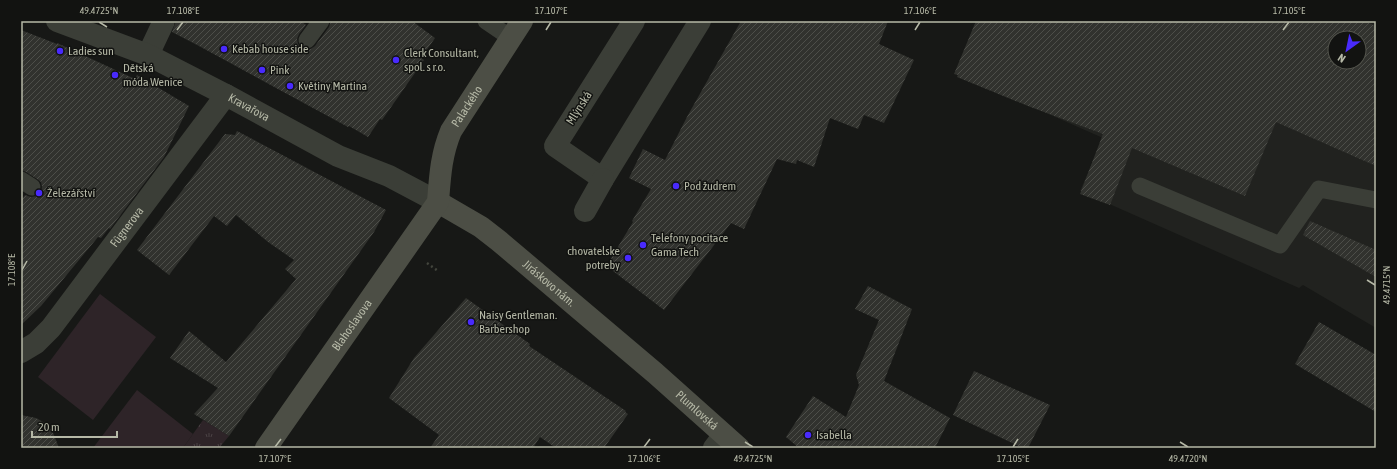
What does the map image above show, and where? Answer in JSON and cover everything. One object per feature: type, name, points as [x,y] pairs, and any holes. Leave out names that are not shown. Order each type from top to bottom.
[{"type":"main road","name":"Palackého","points":[[438,202],[442,162],[445,147],[451,131],[517,30]]},
{"type":"main road","name":"Jiráskovo nám.","points":[[438,202],[481,227],[499,241],[655,373]]},
{"type":"main road","name":"Blahoslavova","points":[[266,448],[438,202]]},
{"type":"main road","name":"Plumlovská","points":[[655,373],[726,444]]},
{"type":"street","name":"Kravařova","points":[[58,21],[148,55],[226,95],[338,156],[389,176],[438,202]]},
{"type":"street","points":[[148,55],[164,21]]},
{"type":"street","name":"Mlýnská","points":[[603,179],[555,146],[634,21]]},
{"type":"street","points":[[585,211],[700,21]]},
{"type":"street","name":"Fügnerova","points":[[21,352],[36,343],[51,328],[226,95]]},
{"type":"lane","points":[[307,40],[321,21]]},
{"type":"lane","points":[[486,21],[517,30]]},
{"type":"lane","points":[[1140,186],[1280,245],[1319,189],[1376,200]]},
{"type":"path","points":[[426,262],[438,271]]},
{"type":"shaded area","points":[[976,21],[1376,21],[1376,328],[1303,285],[1299,288],[1080,191],[1103,138],[955,73]]},
{"type":"green space","points":[[100,294],[156,337],[93,420],[38,377]]},
{"type":"green space","points":[[137,390],[193,434],[183,448],[93,448]]},
{"type":"green space","points":[[203,420],[229,436],[219,448],[183,448]]},
{"type":"building","points":[[176,21],[301,21],[306,25],[297,39],[301,48],[306,50],[315,46],[329,27],[331,21],[412,21],[435,38],[421,58],[424,60],[382,120],[380,119],[368,137],[172,32]]},
{"type":"building","points":[[741,21],[888,21],[879,44],[914,60],[884,123],[864,115],[858,129],[830,118],[814,167],[797,160],[796,164],[777,159],[744,229],[731,223],[664,310],[613,271],[610,260],[651,189],[629,178],[643,149],[665,160],[688,115]]},
{"type":"building","points":[[976,21],[1364,21],[1376,26],[1376,166],[1276,122],[1245,196],[1132,148],[1110,205],[1080,194],[1103,134],[1028,106],[957,77],[958,75],[954,74]]},
{"type":"building","points":[[21,30],[57,43],[135,79],[137,75],[189,106],[164,157],[110,229],[109,228],[101,238],[98,237],[41,306],[21,325],[21,200],[25,195],[31,197],[37,196],[41,192],[42,187],[41,182],[21,170]]},
{"type":"building","points":[[237,131],[386,210],[374,232],[229,436],[194,414],[218,388],[170,358],[189,331],[226,362],[296,279],[285,269],[294,260],[268,242],[236,215],[227,226],[214,216],[169,275],[137,250],[225,134],[235,135]]},
{"type":"building","points":[[1310,221],[1376,250],[1376,277],[1303,235]]},
{"type":"building","points":[[868,286],[912,309],[884,381],[950,418],[935,448],[799,448],[786,437],[813,396],[846,417],[859,385],[856,375],[879,320],[855,309]]},
{"type":"building","points":[[466,298],[530,344],[529,346],[626,411],[625,412],[628,414],[604,448],[556,448],[540,437],[533,448],[430,448],[439,435],[389,398],[414,358]]},
{"type":"building","points":[[1319,322],[1376,355],[1376,412],[1295,364]]},
{"type":"building","points":[[974,371],[1050,405],[1028,448],[1023,448],[953,415]]},
{"type":"building","points":[[21,415],[36,418],[45,423],[52,430],[59,448],[21,448]]},
{"type":"place","name":"Kebab house side","points":[[224,49]]},
{"type":"place","name":"Ladies sun","points":[[60,51]]},
{"type":"place","name":"Clerk Consultant, spol. s r.o.","points":[[396,60]]},
{"type":"place","name":"Pink","points":[[262,70]]},
{"type":"place","name":"Dětská móda Wenice","points":[[115,75]]},
{"type":"place","name":"Květiny Martina","points":[[290,86]]},
{"type":"place","name":"Pod žudrem","points":[[676,186]]},
{"type":"place","name":"Železářství","points":[[39,193]]},
{"type":"place","name":"Telefony pocitace Gama Tech","points":[[643,245]]},
{"type":"place","name":"chovatelske potreby","points":[[628,258]]},
{"type":"place","name":"Naisy Gentleman. Barbershop","points":[[471,322]]},
{"type":"place","name":"Isabella","points":[[808,435]]}]
